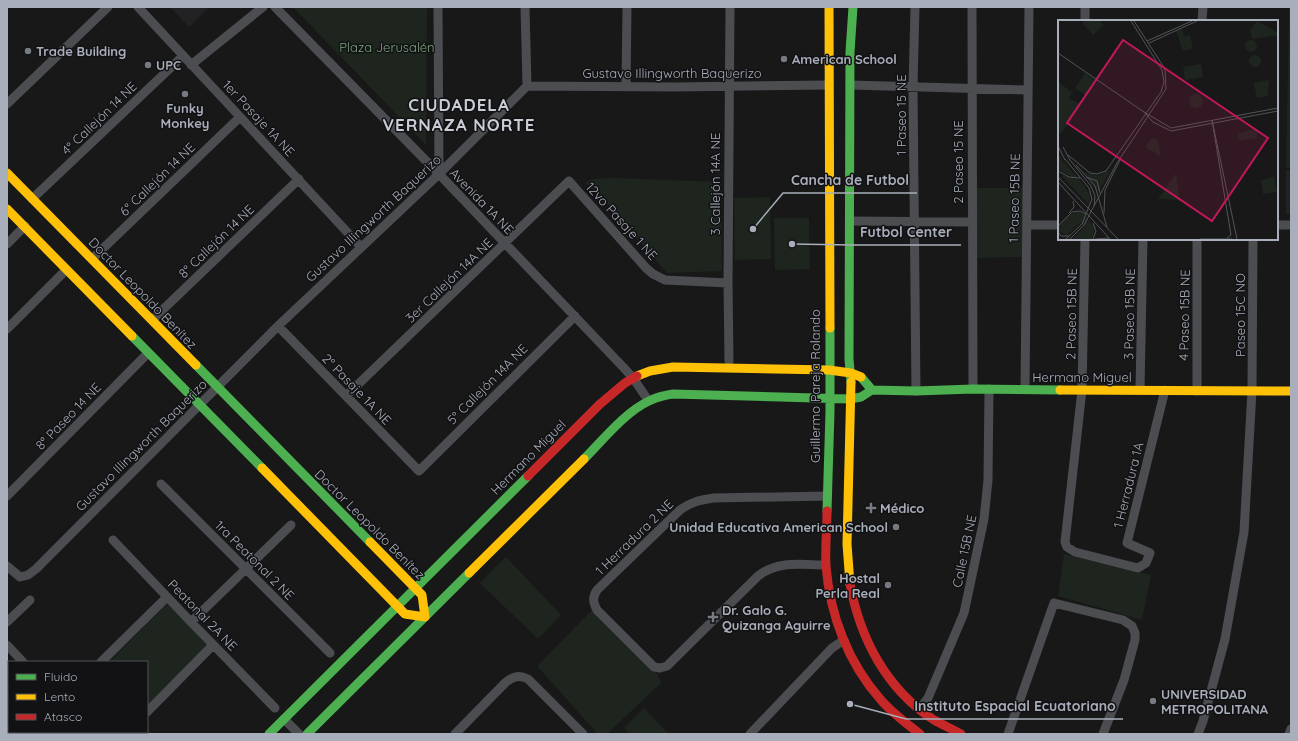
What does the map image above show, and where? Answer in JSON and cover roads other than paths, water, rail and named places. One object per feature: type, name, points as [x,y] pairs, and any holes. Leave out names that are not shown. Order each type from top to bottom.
[{"type":"street","points":[[7,104],[108,7]]},
{"type":"street","name":"1er Pasaje 1A NE","points":[[138,7],[360,247]]},
{"type":"street","points":[[191,65],[263,7]]},
{"type":"street","name":"Avenida 1A NE","points":[[275,7],[439,174],[575,316],[633,378],[648,400]]},
{"type":"street","points":[[438,7],[439,174]]},
{"type":"street","points":[[525,7],[527,86]]},
{"type":"street","points":[[626,86],[628,7]]},
{"type":"street","name":"3 Callejón 14A NE","points":[[729,361],[728,283],[730,7]]},
{"type":"street","points":[[823,7],[829,52]]},
{"type":"street","name":"Guillermo Pareja Rolando","points":[[829,7],[829,397],[826,565],[831,601],[836,621],[852,658],[863,678],[890,710],[919,734]]},
{"type":"street","points":[[844,7],[850,52]]},
{"type":"street","points":[[852,7],[850,52],[851,373],[847,565],[851,597],[856,614],[870,648],[891,681],[920,709],[936,721],[961,734]]},
{"type":"street","name":"1 Paseo 15 NE","points":[[915,7],[913,87],[916,391]]},
{"type":"street","name":"2 Paseo 15 NE","points":[[972,7],[971,89],[973,389]]},
{"type":"street","name":"1 Paseo 15B NE","points":[[1025,389],[1029,7]]},
{"type":"street","points":[[1085,7],[1085,20]]},
{"type":"street","points":[[1202,20],[1203,7]]},
{"type":"street","name":"4° Callejón 14 NE","points":[[32,199],[183,56]]},
{"type":"street","name":"Gustavo Illingworth Baquerizo","points":[[7,566],[20,577],[28,575],[36,569],[278,326],[439,174],[527,86],[829,85]]},
{"type":"street","points":[[850,85],[1028,90]]},
{"type":"street","name":"6° Callejón 14 NE","points":[[92,259],[240,117]]},
{"type":"street","name":"Doctor Leopoldo Benítez","points":[[7,173],[422,595],[425,617]]},
{"type":"street","name":"8° Callejón 14 NE","points":[[152,320],[299,180]]},
{"type":"street","name":"12vo Pasaje 1 NE","points":[[569,181],[653,274],[665,280],[728,283]]},
{"type":"street","name":"3er Callejón 14A NE","points":[[346,396],[569,181]]},
{"type":"street","points":[[7,209],[405,614],[425,617]]},
{"type":"street","points":[[850,221],[972,222]]},
{"type":"street","points":[[1278,224],[1291,224]]},
{"type":"street","points":[[1027,225],[1058,225]]},
{"type":"street","points":[[7,244],[25,226]]},
{"type":"street","name":"2 Paseo 15B NE","points":[[1082,390],[1085,240]]},
{"type":"street","name":"3 Paseo 15B NE","points":[[1140,390],[1143,240]]},
{"type":"street","name":"4 Paseo 15B NE","points":[[1197,240],[1197,390]]},
{"type":"street","name":"Paseo 15C NO","points":[[1198,734],[1203,721],[1225,639],[1244,532],[1252,391],[1253,240]]},
{"type":"street","points":[[7,329],[66,270]]},
{"type":"street","name":"5° Callejón 14A NE","points":[[419,470],[575,316]]},
{"type":"street","name":"2° Pasaje 1A NE","points":[[278,326],[419,470]]},
{"type":"street","name":"8° Paseo 14 NE","points":[[7,496],[148,353]]},
{"type":"street","name":"Hermano Miguel","points":[[269,734],[600,404],[625,382],[652,369],[673,367],[829,370],[851,373],[861,377],[872,390]]},
{"type":"street","name":"Hermano Miguel","points":[[307,734],[619,424],[641,404],[659,396],[673,394],[803,398],[829,397],[850,399],[861,397],[872,390],[916,391],[973,389],[1291,391]]},
{"type":"street","name":"Calle 15B NE","points":[[920,709],[928,698],[964,613],[980,540],[988,480],[989,389]]},
{"type":"street","name":"1 Herradura 1A","points":[[1082,390],[1065,542],[1067,547],[1075,552],[1138,568],[1146,563],[1150,553],[1127,543],[1165,390]]},
{"type":"street","name":"1ra Peatonal 2 NE","points":[[161,484],[330,653]]},
{"type":"street","name":"1 Herradura 2 NE","points":[[826,565],[781,565],[765,570],[667,666],[660,668],[654,667],[597,610],[593,603],[593,596],[597,590],[680,510],[690,503],[714,498],[827,496]]},
{"type":"street","points":[[190,622],[291,525]]},
{"type":"street","name":"Peatonal 2A NE","points":[[113,540],[190,622],[275,708]]},
{"type":"street","points":[[103,661],[167,597]]},
{"type":"street","points":[[7,622],[30,600]]},
{"type":"street","points":[[1008,734],[1054,603],[1123,620],[1132,626],[1135,633],[1124,680],[1103,734]]},
{"type":"street","points":[[750,734],[832,648],[844,640]]},
{"type":"street","points":[[148,711],[213,644]]},
{"type":"street","points":[[7,645],[22,661]]},
{"type":"street","points":[[455,734],[506,682],[513,677],[521,676],[528,679],[583,734]]},
{"type":"street","points":[[284,719],[299,734]]},
{"type":"street","points":[[1289,734],[1291,729]]},
{"type":"place","name":"Trade Building","points":[[28,51]]},
{"type":"place","name":"American School","points":[[784,59]]},
{"type":"place","name":"UPC","points":[[148,65]]},
{"type":"place","name":"Funky Monkey","points":[[185,94]]},
{"type":"place","name":"Cancha de Futbol","points":[[753,229]]},
{"type":"place","name":"Futbol Center","points":[[792,244]]},
{"type":"place","name":"Médico","points":[[871,508]]},
{"type":"place","name":"Unidad Educativa American School","points":[[896,527]]},
{"type":"place","name":"Hostal Perla Real","points":[[888,585]]},
{"type":"place","name":"Dr. Galo G. Quizanga Aguirre","points":[[713,617]]},
{"type":"place","name":"UNIVERSIDAD METROPOLITANA","points":[[1153,701]]},
{"type":"place","name":"Instituto Espacial Ecuatoriano","points":[[850,704]]},
{"type":"district","name":"CIUDADELA VERNAZA NORTE","points":[[459,115]]},
{"type":"park label","name":"Plaza Jerusalén","points":[[387,47]]}]
